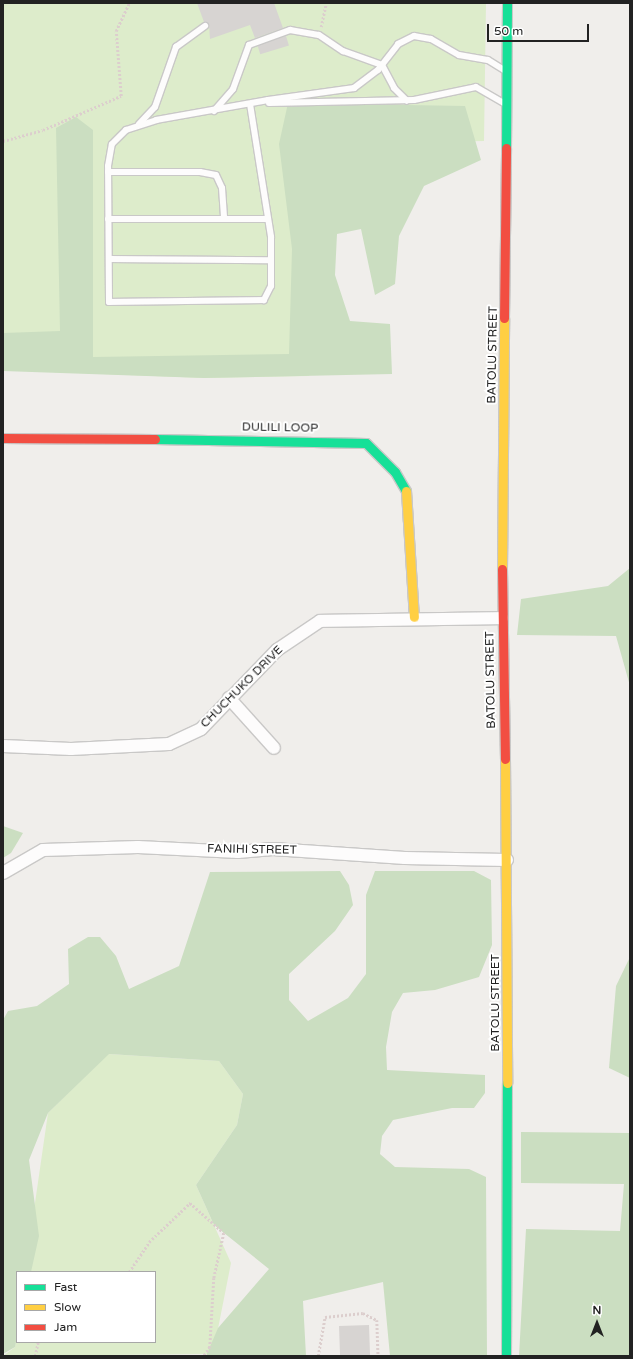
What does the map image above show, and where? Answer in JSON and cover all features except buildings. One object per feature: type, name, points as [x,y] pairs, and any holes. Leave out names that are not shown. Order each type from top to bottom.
[{"type":"street","name":"BATOLU STREET","points":[[506,1356],[507,860],[502,618],[508,107],[507,3]]},
{"type":"street","name":"DULILI LOOP","points":[[3,438],[279,439],[366,443],[395,472],[409,496],[414,617]]},
{"type":"street","name":"CHUCHUKO DRIVE","points":[[3,746],[71,749],[169,744],[201,729],[229,698],[277,650],[320,621],[414,617],[502,618]]},
{"type":"street","points":[[229,698],[274,748]]},
{"type":"street","name":"FANIHI STREET","points":[[3,873],[43,850],[138,847],[238,852],[273,849],[405,858],[507,860]]},
{"type":"lane","points":[[205,26],[176,47],[155,107],[138,125],[112,144],[108,172],[109,302],[264,300],[271,286],[271,260],[268,219],[250,104]]},
{"type":"lane","points":[[214,111],[233,89],[249,45],[290,30],[319,35],[343,51],[382,65],[394,88],[407,101]]},
{"type":"lane","points":[[138,125],[242,105],[354,88],[382,65],[398,44],[405,39],[423,37],[459,55],[497,63],[508,76]]},
{"type":"lane","points":[[242,105],[407,101],[476,87],[488,91],[508,107]]},
{"type":"lane","points":[[108,172],[200,172],[216,175],[222,188],[224,219]]},
{"type":"lane","points":[[108,219],[268,219]]},
{"type":"lane","points":[[109,259],[271,260]]},
{"type":"path","points":[[3,141],[43,130],[121,96],[116,30],[129,3]]},
{"type":"path","points":[[319,35],[326,3]]},
{"type":"path","points":[[130,1271],[149,1242],[190,1204],[224,1233],[214,1278],[210,1347],[204,1356]]},
{"type":"path","points":[[318,1356],[325,1317],[363,1313],[377,1320],[378,1356]]},
{"type":"path","points":[[35,1356],[38,1343]]},
{"type":"green space","points":[[3,3],[486,3],[484,141],[396,143],[306,244],[309,376],[204,378],[3,370]]},
{"type":"green space","points":[[288,103],[465,106],[481,160],[424,186],[399,236],[395,284],[375,295],[361,229],[337,234],[335,275],[350,321],[390,324],[392,374],[204,378],[3,371],[3,333],[60,331],[56,128],[76,117],[93,130],[93,357],[289,354],[292,249],[279,144]]},
{"type":"green space","points":[[630,568],[630,686],[616,636],[517,635],[521,599],[608,586]]},
{"type":"green space","points":[[3,826],[23,833],[11,853],[3,858]]},
{"type":"green space","points":[[340,871],[349,885],[353,905],[335,931],[289,974],[289,1000],[308,1021],[348,998],[366,974],[366,895],[375,871],[474,871],[491,880],[492,945],[479,977],[435,990],[403,993],[392,1012],[386,1047],[387,1070],[485,1075],[485,1093],[474,1108],[452,1108],[393,1120],[382,1136],[380,1154],[395,1167],[469,1169],[486,1177],[487,1356],[390,1356],[383,1282],[303,1301],[306,1356],[206,1356],[218,1328],[269,1269],[214,1225],[196,1185],[237,1125],[243,1094],[219,1061],[109,1054],[48,1113],[29,1160],[39,1236],[31,1271],[16,1271],[16,1342],[15,1347],[3,1354],[3,1020],[8,1011],[37,1006],[69,984],[68,949],[88,937],[100,937],[116,956],[129,989],[179,966],[210,872]]},
{"type":"green space","points":[[630,957],[630,1078],[609,1068],[616,986]]},
{"type":"green space","points":[[108,1054],[219,1061],[243,1094],[237,1125],[196,1185],[231,1263],[213,1354],[3,1356],[15,1347],[16,1339],[16,1343],[156,1343],[156,1271],[25,1271],[48,1113]]},
{"type":"green space","points":[[521,1132],[630,1133],[630,1356],[519,1356],[526,1229],[620,1231],[624,1184],[521,1183]]},
{"type":"traffic: fast","points":[[506,148],[507,3]]},
{"type":"traffic: fast","points":[[155,439],[366,443],[395,472],[406,491]]},
{"type":"traffic: fast","points":[[506,1356],[507,1083]]},
{"type":"traffic: slow","points":[[502,569],[504,318]]},
{"type":"traffic: slow","points":[[406,491],[414,617]]},
{"type":"traffic: slow","points":[[505,759],[507,1083]]},
{"type":"traffic: jam","points":[[504,318],[506,148]]},
{"type":"traffic: jam","points":[[3,438],[155,439]]},
{"type":"traffic: jam","points":[[502,569],[505,759]]}]
